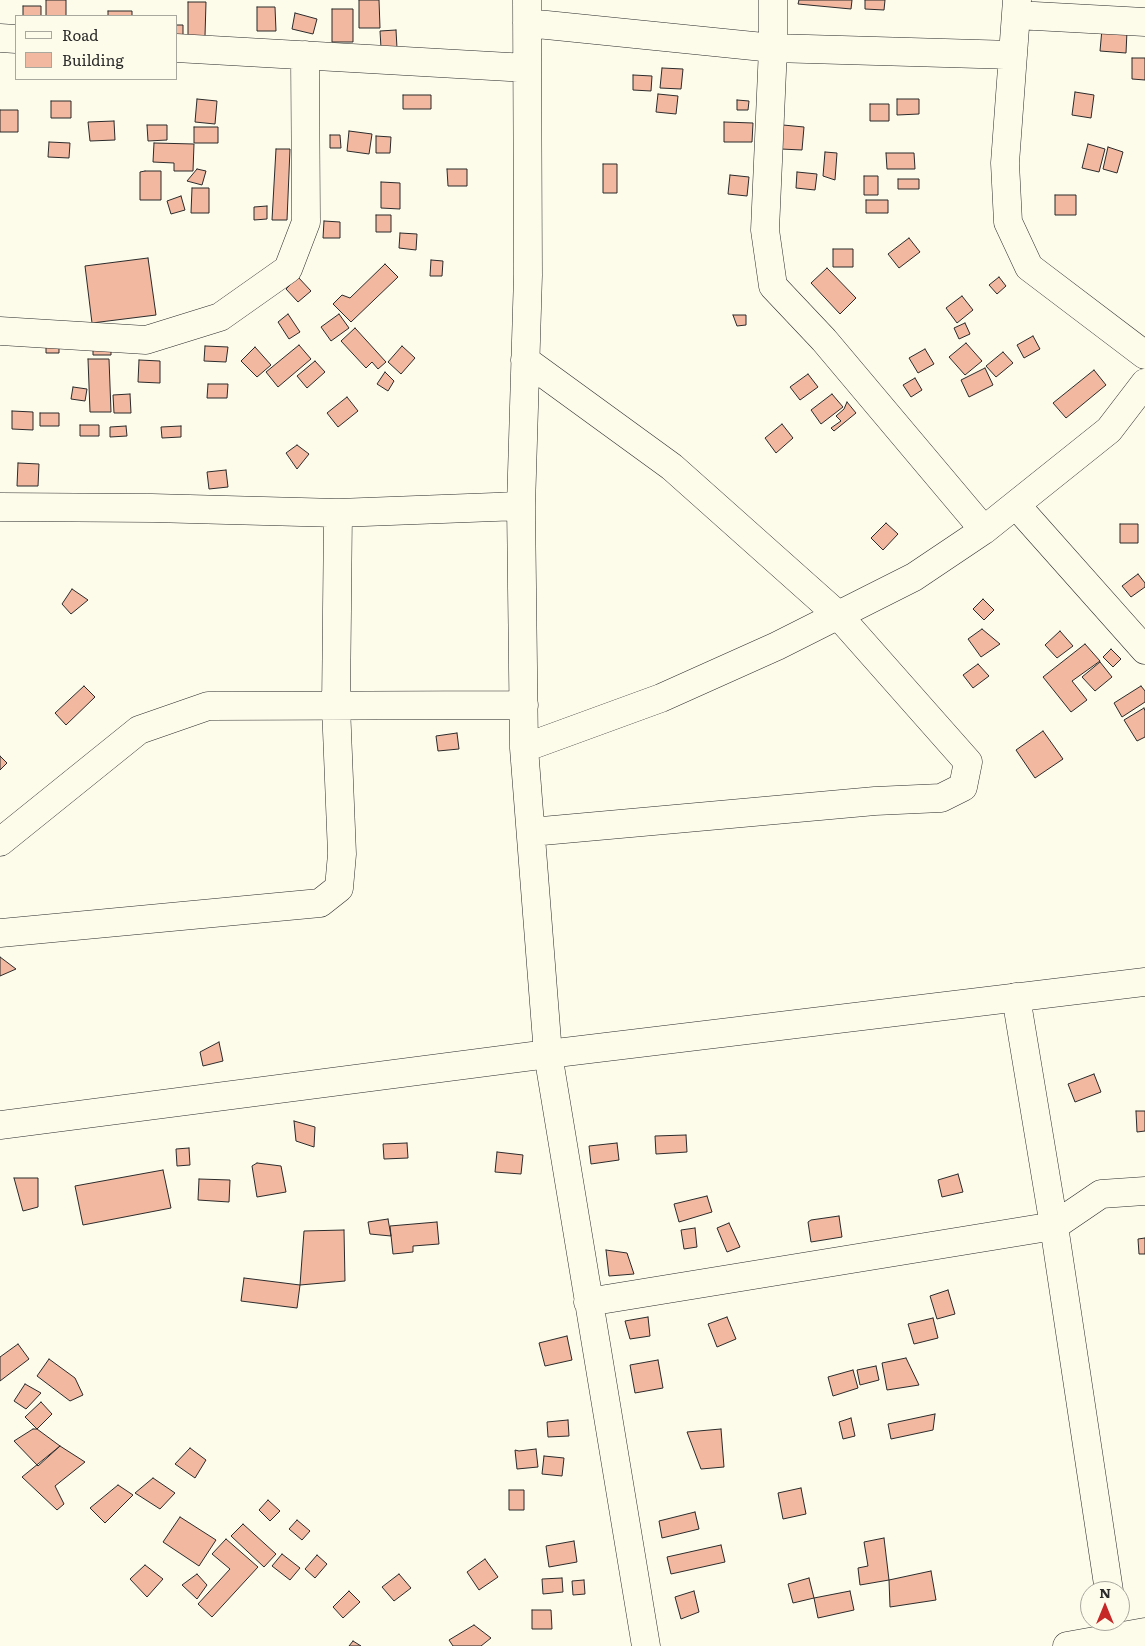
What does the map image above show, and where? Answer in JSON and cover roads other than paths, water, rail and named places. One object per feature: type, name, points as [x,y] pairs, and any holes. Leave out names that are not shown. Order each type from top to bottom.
[{"type":"street","points":[[773,0],[773,48],[764,230],[773,286],[824,340],[984,530]]},
{"type":"street","points":[[1145,22],[1016,8],[1005,163],[1008,222],[1029,267],[1145,355]]},
{"type":"street","points":[[646,1646],[548,1054],[524,748],[521,506],[528,275],[527,12],[773,48],[1013,55]]},
{"type":"street","points":[[0,38],[15,39]]},
{"type":"street","points":[[178,48],[528,68]]},
{"type":"street","points":[[0,331],[146,340],[220,317],[288,269],[306,222],[304,55]]},
{"type":"street","points":[[526,360],[672,467],[838,615],[968,762],[963,787],[941,798],[875,801],[531,832]]},
{"type":"street","points":[[524,748],[661,698],[777,646],[914,577],[984,530],[1109,430],[1145,383]]},
{"type":"street","points":[[1016,505],[1145,650]]},
{"type":"street","points":[[0,507],[152,508],[338,513],[521,506]]},
{"type":"street","points":[[0,933],[320,903],[339,888],[342,854],[336,706],[338,513]]},
{"type":"street","points":[[0,842],[139,730],[208,706],[524,705]]},
{"type":"street","points":[[0,1125],[548,1054],[1145,982]]},
{"type":"street","points":[[1016,997],[1054,1226],[1107,1581]]},
{"type":"street","points":[[588,1302],[1054,1226],[1101,1194],[1145,1191]]},
{"type":"street","points":[[1067,1646],[1115,1635],[1145,1632]]}]
